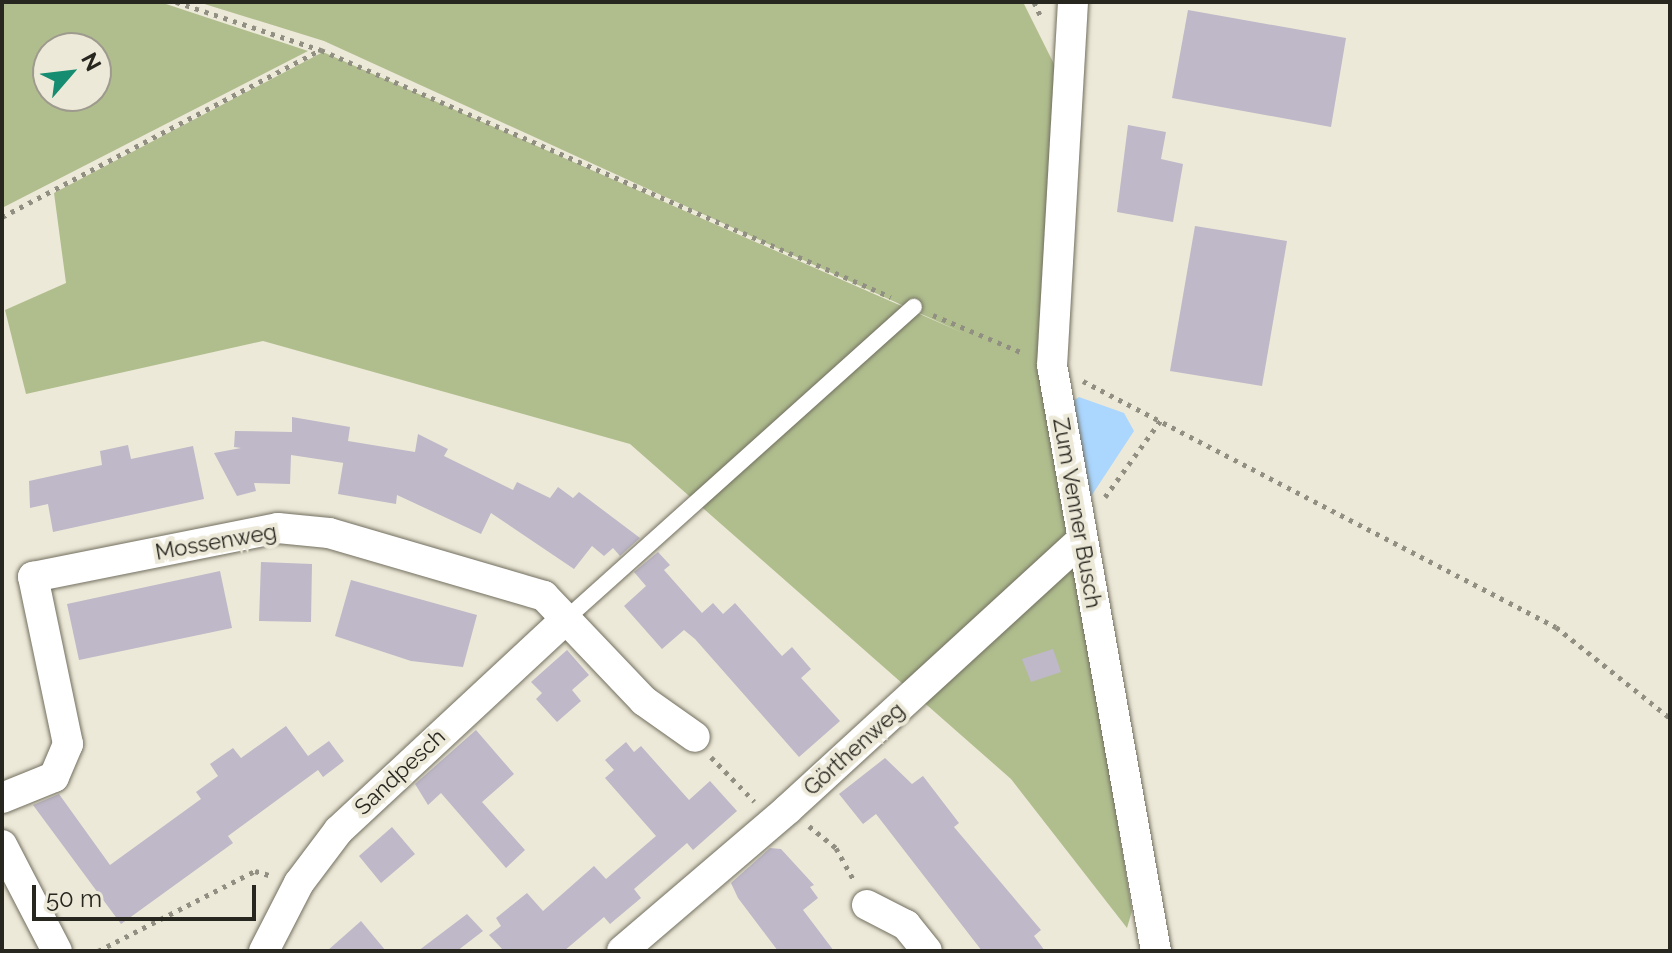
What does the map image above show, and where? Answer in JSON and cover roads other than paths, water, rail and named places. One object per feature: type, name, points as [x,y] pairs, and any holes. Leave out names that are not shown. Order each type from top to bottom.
[{"type":"street","name":"Zum Venner Busch","points":[[1073,2],[1052,365],[1148,947]]},
{"type":"street","name":"Mossenweg","points":[[2,798],[54,777],[68,744],[33,577],[278,528],[329,533],[544,596],[644,701],[695,737]]},
{"type":"street","name":"Görthenweg","points":[[622,951],[788,809],[1080,541]]},
{"type":"street","name":"Sandpesch","points":[[264,951],[299,883],[339,830],[567,618]]},
{"type":"street","points":[[2,845],[57,951]]},
{"type":"street","points":[[867,905],[906,925],[927,951]]},
{"type":"lane","points":[[567,618],[914,307]]},
{"type":"water","points":[[1079,397],[1124,413],[1134,431],[1086,504],[1070,403]]}]
